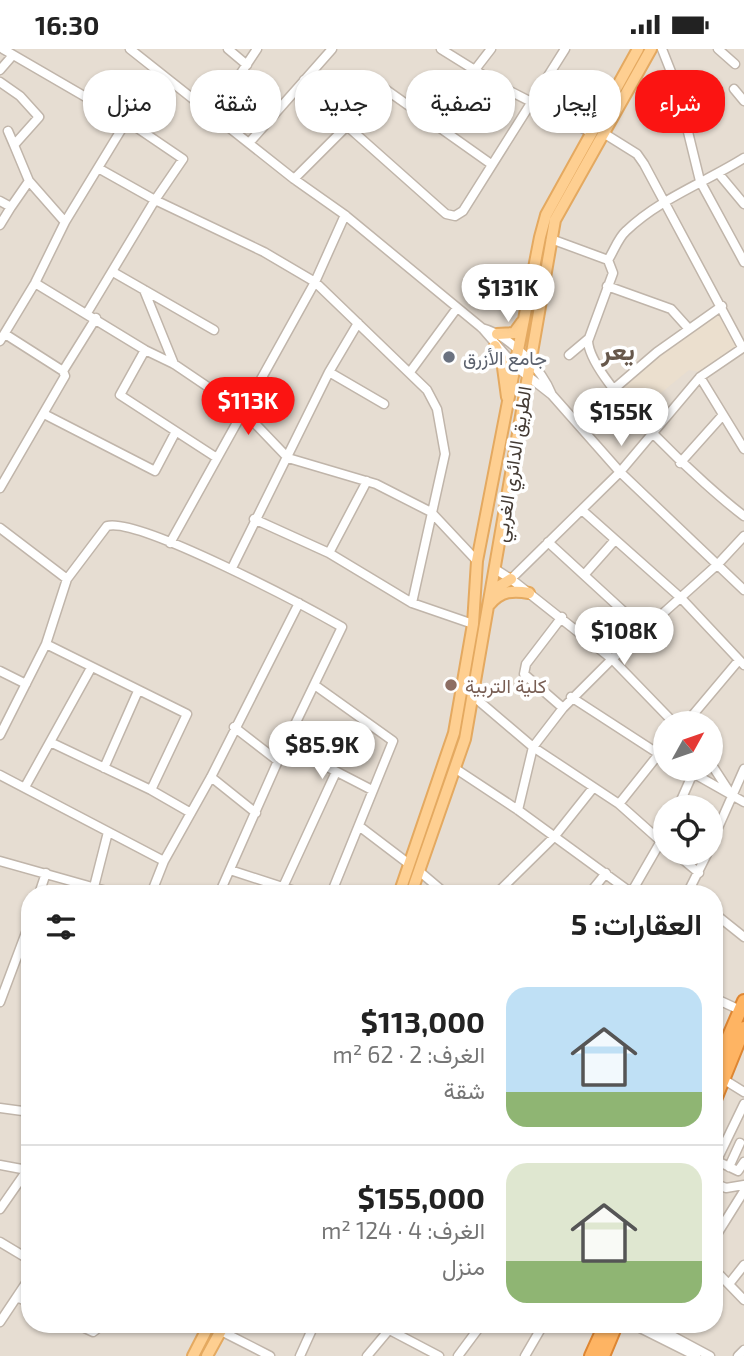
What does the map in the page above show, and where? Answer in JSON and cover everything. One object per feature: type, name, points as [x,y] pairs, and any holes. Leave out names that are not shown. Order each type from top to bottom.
[{"type":"highway","points":[[723,1042],[742,1006]]},
{"type":"highway","points":[[723,1067],[744,1028]]},
{"type":"highway","points":[[591,1356],[601,1333]]},
{"type":"highway","points":[[604,1356],[613,1333]]},
{"type":"main road","name":"الطريق الدائري الغربي","points":[[621,80],[638,49]]},
{"type":"main road","name":"الطريق الدائري الغربي","points":[[414,885],[456,769],[473,696],[526,375],[555,220],[651,49]]},
{"type":"main road","name":"الطريق الدائري الغربي","points":[[402,885],[451,744],[463,689],[473,624],[477,561],[546,215],[592,133]]},
{"type":"main road","points":[[509,407],[496,340],[514,333],[524,320]]},
{"type":"main road","points":[[524,387],[529,383],[536,384]]},
{"type":"main road","points":[[488,606],[498,587],[511,579]]},
{"type":"main road","points":[[488,606],[498,595],[515,591],[529,593]]},
{"type":"main road","points":[[463,689],[473,696]]},
{"type":"main road","points":[[409,864],[419,871]]},
{"type":"main road","points":[[193,1356],[205,1333]]},
{"type":"main road","points":[[207,1356],[219,1333]]},
{"type":"street","points":[[4,49],[83,96]]},
{"type":"street","points":[[130,49],[156,70]]},
{"type":"street","points":[[228,49],[247,65]]},
{"type":"street","points":[[244,70],[257,49]]},
{"type":"street","points":[[312,70],[332,49]]},
{"type":"street","points":[[441,49],[472,70]]},
{"type":"street","points":[[475,70],[491,49]]},
{"type":"street","points":[[662,49],[677,87],[700,181],[744,262]]},
{"type":"street","points":[[718,49],[735,64]]},
{"type":"street","points":[[549,70],[560,51]]},
{"type":"street","points":[[0,70],[13,55]]},
{"type":"street","points":[[0,82],[20,96],[39,117],[14,145]]},
{"type":"street","points":[[176,86],[190,97]]},
{"type":"street","points":[[249,143],[295,88]]},
{"type":"street","points":[[734,89],[744,101]]},
{"type":"street","points":[[392,94],[491,164]]},
{"type":"street","points":[[355,133],[446,214],[455,216],[463,211],[529,104]]},
{"type":"street","points":[[8,131],[29,181],[65,222]]},
{"type":"street","points":[[0,488],[65,376],[63,371],[2,338],[35,283],[65,222],[120,133]]},
{"type":"street","points":[[87,313],[183,159],[145,133]]},
{"type":"street","points":[[236,133],[345,215],[457,307],[496,340],[515,366],[552,395]]},
{"type":"street","points":[[294,179],[340,133]]},
{"type":"street","points":[[511,579],[620,472],[700,377],[743,347],[637,154],[605,134]]},
{"type":"street","points":[[608,260],[625,232],[700,181],[719,174],[744,158]]},
{"type":"street","points":[[98,168],[315,282],[427,390],[437,409],[445,454],[430,512],[412,603]]},
{"type":"street","points":[[719,174],[744,204]]},
{"type":"street","points":[[0,225],[29,181]]},
{"type":"street","points":[[0,201],[11,208]]},
{"type":"street","points":[[170,543],[315,282],[345,215]]},
{"type":"street","points":[[551,239],[608,260],[613,273],[588,339],[588,350],[615,389],[680,463],[744,516]]},
{"type":"street","points":[[113,272],[214,330]]},
{"type":"street","points":[[35,283],[145,350],[174,364],[242,410],[288,458],[367,481],[400,494],[430,512],[477,561]]},
{"type":"street","points":[[607,286],[671,309],[690,328]]},
{"type":"street","points":[[144,290],[174,364]]},
{"type":"street","points":[[615,389],[690,328],[722,306]]},
{"type":"street","points":[[410,372],[457,307]]},
{"type":"street","points":[[63,371],[96,318]]},
{"type":"street","points":[[232,568],[329,372],[358,323]]},
{"type":"street","points":[[569,355],[588,339]]},
{"type":"street","points":[[496,340],[518,350],[552,395],[620,472],[744,590]]},
{"type":"street","points":[[145,350],[120,395],[217,458]]},
{"type":"street","points":[[329,372],[384,404]]},
{"type":"street","points":[[700,377],[744,449]]},
{"type":"street","points":[[44,414],[155,471],[175,433]]},
{"type":"street","points":[[680,463],[722,416]]},
{"type":"street","points":[[329,553],[367,481]]},
{"type":"street","points":[[583,511],[681,598],[741,663],[697,711]]},
{"type":"street","points":[[254,519],[329,553],[412,603],[473,624]]},
{"type":"street","points":[[0,735],[46,644],[67,579],[107,526],[114,524],[232,568],[342,627],[316,686],[285,745],[223,885]]},
{"type":"street","points":[[0,528],[67,579]]},
{"type":"street","points":[[519,810],[533,747],[571,698],[718,564],[744,536]]},
{"type":"street","points":[[584,575],[615,540]]},
{"type":"street","points":[[548,542],[645,631]]},
{"type":"street","points":[[495,569],[562,617],[612,659],[662,711]]},
{"type":"street","points":[[155,885],[164,861],[211,777],[299,603]]},
{"type":"street","points":[[562,617],[526,664],[524,674],[563,708]]},
{"type":"street","points":[[46,644],[187,715],[151,790]]},
{"type":"street","points":[[25,787],[91,668]]},
{"type":"street","points":[[0,671],[26,684]]},
{"type":"street","points":[[316,686],[393,741],[335,885]]},
{"type":"street","points":[[104,768],[138,691]]},
{"type":"street","points":[[473,696],[533,747],[619,804],[653,831]]},
{"type":"street","points":[[571,698],[653,751]]},
{"type":"street","points":[[234,727],[278,761]]},
{"type":"street","points":[[50,743],[151,790],[191,813]]},
{"type":"street","points":[[285,745],[372,790]]},
{"type":"street","points":[[619,804],[653,767]]},
{"type":"street","points":[[456,769],[519,810],[622,885]]},
{"type":"street","points":[[723,816],[744,769]]},
{"type":"street","points":[[284,885],[335,772]]},
{"type":"street","points":[[0,775],[164,861]]},
{"type":"street","points":[[211,777],[256,813]]},
{"type":"street","points":[[707,781],[744,802]]},
{"type":"street","points":[[722,781],[732,796]]},
{"type":"street","points":[[505,885],[554,837],[593,788]]},
{"type":"street","points":[[359,826],[409,864]]},
{"type":"street","points":[[95,885],[108,832]]},
{"type":"street","points":[[637,885],[653,858]]},
{"type":"street","points":[[0,861],[87,885]]},
{"type":"street","points":[[689,865],[699,873]]},
{"type":"street","points":[[693,885],[702,865]]},
{"type":"street","points":[[230,870],[277,885]]},
{"type":"street","points":[[419,871],[435,885]]},
{"type":"street","points":[[42,885],[46,873]]},
{"type":"street","points":[[596,885],[606,873]]},
{"type":"street","points":[[723,920],[744,937]]},
{"type":"street","points":[[0,1002],[21,944]]},
{"type":"street","points":[[723,1001],[742,1006]]},
{"type":"street","points":[[723,1078],[744,1091]]},
{"type":"street","points":[[723,1149],[744,1104]]},
{"type":"street","points":[[0,1108],[21,1111]]},
{"type":"street","points":[[729,1137],[742,1144],[729,1167]]},
{"type":"street","points":[[723,1166],[738,1171],[744,1162]]},
{"type":"street","points":[[0,1165],[21,1167]]},
{"type":"street","points":[[0,1209],[21,1178]]},
{"type":"street","points":[[726,1188],[744,1185]]},
{"type":"street","points":[[723,1187],[742,1194],[723,1225]]},
{"type":"street","points":[[0,1242],[21,1255]]},
{"type":"street","points":[[729,1284],[744,1265]]},
{"type":"street","points":[[723,1278],[744,1300]]},
{"type":"street","points":[[0,1322],[21,1291]]},
{"type":"street","points":[[17,1297],[21,1299]]},
{"type":"street","points":[[231,1333],[270,1356]]},
{"type":"street","points":[[300,1356],[310,1333]]},
{"type":"street","points":[[367,1356],[387,1333]]},
{"type":"street","points":[[400,1333],[428,1354],[439,1356]]},
{"type":"street","points":[[458,1356],[475,1333]]},
{"type":"street","points":[[525,1356],[538,1333]]},
{"type":"street","points":[[650,1333],[696,1356]]},
{"type":"street","points":[[674,1333],[710,1356]]},
{"type":"street","points":[[738,1356],[744,1350]]},
{"type":"shaded area","points":[[0,49],[744,49],[744,1356],[0,1356]]},
{"type":"shaded area","points":[[720,312],[738,346],[701,372],[689,370],[639,411],[620,389],[663,353]]},
{"type":"place","name":"جامع الأزرق","points":[[449,357]]},
{"type":"place","name":"كلية التربية","points":[[451,685]]},
{"type":"district","name":"يعر","points":[[618,349]]}]
